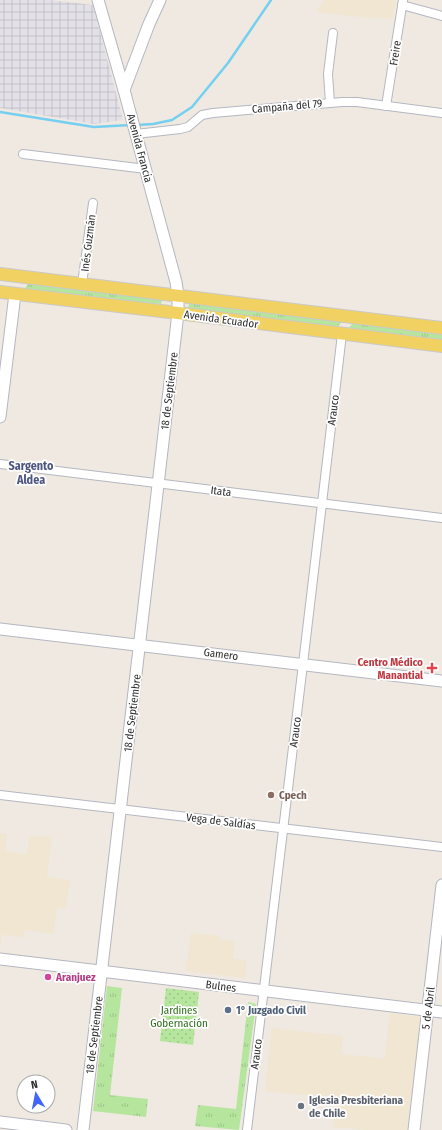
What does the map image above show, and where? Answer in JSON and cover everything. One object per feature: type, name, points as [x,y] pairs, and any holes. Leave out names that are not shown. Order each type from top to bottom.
[{"type":"main road","name":"Avenida Ecuador","points":[[0,274],[442,328]]},
{"type":"main road","points":[[15,294],[22,285],[32,278]]},
{"type":"main road","name":"Avenida Ecuador","points":[[0,292],[442,346]]},
{"type":"main road","points":[[342,334],[347,325],[354,320],[362,318]]},
{"type":"street","name":"Avenida Francia","points":[[98,0],[146,169],[176,282],[178,296]]},
{"type":"street","points":[[124,90],[149,24],[160,0]]},
{"type":"street","points":[[403,2],[442,16]]},
{"type":"street","name":"Freire","points":[[386,106],[403,2]]},
{"type":"street","points":[[330,103],[328,74],[333,34]]},
{"type":"street","name":"Campaña del 79","points":[[135,129],[180,129],[188,127],[202,115],[213,113],[349,101],[442,113]]},
{"type":"street","points":[[23,154],[146,169]]},
{"type":"street","name":"Inés Guzmán","points":[[82,284],[93,203]]},
{"type":"street","points":[[0,417],[15,294]]},
{"type":"street","name":"18 de Septiembre","points":[[83,1130],[178,313],[178,296]]},
{"type":"street","name":"Arauco","points":[[247,1130],[342,334]]},
{"type":"street","name":"Itata","points":[[0,464],[442,518]]},
{"type":"street","name":"Gamero","points":[[0,629],[140,644],[442,681]]},
{"type":"street","name":"Vega de Saldías","points":[[0,795],[442,847]]},
{"type":"street","name":"5 de Abril","points":[[414,1130],[442,885]]},
{"type":"street","name":"Bulnes","points":[[0,959],[442,1012]]},
{"type":"street","points":[[0,1122],[66,1130]]},
{"type":"shaded area","points":[[0,0],[50,0],[93,5],[123,120],[94,124],[0,108]]},
{"type":"shaded area","points":[[325,0],[396,0],[392,19],[316,12]]},
{"type":"shaded area","points":[[0,833],[7,834],[5,851],[27,854],[30,835],[52,837],[47,877],[70,880],[66,908],[57,907],[54,934],[25,930],[23,937],[2,935],[0,949]]},
{"type":"shaded area","points":[[191,933],[220,936],[219,940],[235,941],[233,959],[247,960],[245,978],[186,971]]},
{"type":"shaded area","points":[[390,1013],[421,1017],[407,1130],[366,1130],[333,1127],[336,1098],[265,1091],[272,1028],[343,1036],[342,1054],[385,1059]]},
{"type":"green space","points":[[28,284],[163,297],[161,304],[24,290]]},
{"type":"green space","points":[[190,302],[345,319],[336,328],[187,310]]},
{"type":"green space","points":[[362,322],[442,330],[442,342],[347,330],[352,324]]},
{"type":"green space","points":[[107,986],[122,988],[110,1095],[148,1099],[146,1117],[93,1111]]},
{"type":"green space","name":"Jardines Gobernación","points":[[166,988],[199,992],[193,1045],[160,1041]]},
{"type":"green space","points":[[248,1002],[256,1004],[239,1130],[195,1126],[198,1105],[236,1109]]},
{"type":"waterway","points":[[136,125],[153,124],[172,120],[192,107],[228,63],[271,0]]},
{"type":"waterway","points":[[0,112],[94,127],[131,125]]},
{"type":"place","name":"Centro Médico Manantial","points":[[432,668]]},
{"type":"place","name":"Cpech","points":[[271,795]]},
{"type":"place","name":"Aranjuez","points":[[48,977]]},
{"type":"place","name":"1° Juzgado Civil","points":[[228,1010]]},
{"type":"place","name":"Iglesia Presbiteriana de Chile","points":[[301,1106]]},
{"type":"district","name":"Sargento Aldea","points":[[31,473]]}]
